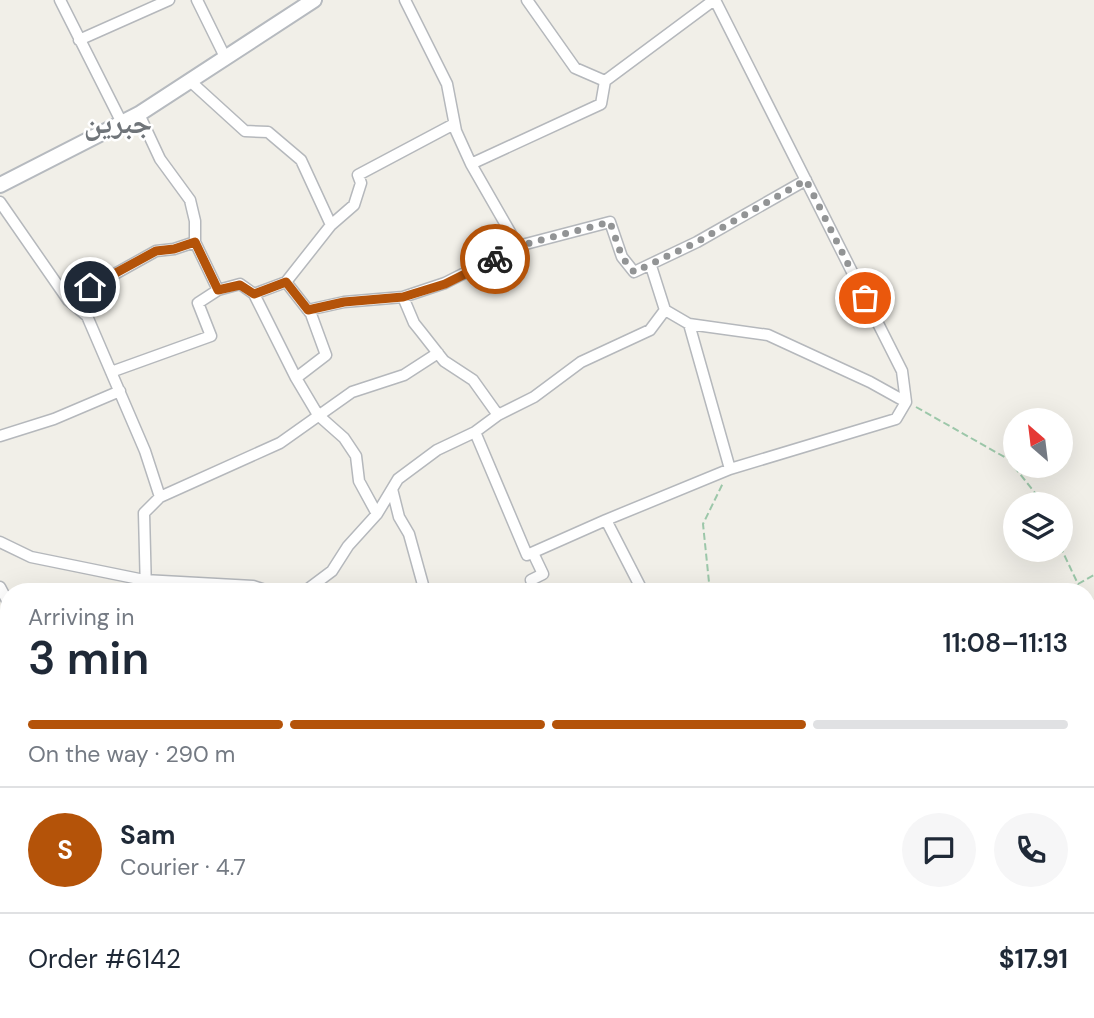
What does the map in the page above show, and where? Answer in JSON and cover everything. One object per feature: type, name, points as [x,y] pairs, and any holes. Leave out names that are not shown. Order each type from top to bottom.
[{"type":"main road","points":[[1,181],[139,114],[314,0]]},
{"type":"street","points":[[60,0],[122,122]]},
{"type":"street","points":[[79,40],[169,0]]},
{"type":"street","points":[[197,0],[226,59]]},
{"type":"street","points":[[405,0],[447,84],[454,124],[471,164],[518,246]]},
{"type":"street","points":[[527,0],[575,68],[605,81]]},
{"type":"street","points":[[471,164],[601,104],[605,81],[715,0],[902,370],[906,402],[896,419],[730,469],[527,555],[475,432]]},
{"type":"street","points":[[190,80],[245,131],[268,132],[301,160],[331,225]]},
{"type":"street","points":[[139,114],[160,159],[190,200],[195,221],[195,242],[218,290]]},
{"type":"street","points":[[254,294],[286,282],[331,225],[354,205],[362,183],[358,175],[454,124]]},
{"type":"street","points":[[308,310],[344,302],[403,297],[445,284],[518,246],[610,222],[622,257],[634,272],[697,242],[806,180]]},
{"type":"street","points":[[0,202],[68,300],[87,316],[145,451],[160,497]]},
{"type":"street","points":[[68,300],[156,251],[195,242]]},
{"type":"street","points":[[650,266],[665,310],[689,324],[768,335],[870,382],[906,402]]},
{"type":"street","points":[[286,282],[308,310],[326,355],[296,377]]},
{"type":"street","points":[[111,372],[211,336],[198,303],[218,290],[240,285],[254,294],[318,415],[344,438],[356,456],[359,481],[377,514]]},
{"type":"street","points":[[403,297],[414,323],[444,361],[473,380],[498,415]]},
{"type":"street","points":[[316,583],[332,571],[348,546],[377,514],[398,479],[437,450],[475,432],[498,415],[534,397],[581,362],[650,330],[665,310]]},
{"type":"street","points":[[689,324],[730,469]]},
{"type":"street","points":[[144,583],[144,513],[160,497],[280,443],[352,392],[404,375],[438,353]]},
{"type":"street","points":[[0,436],[54,419],[120,391]]},
{"type":"street","points":[[392,489],[399,517],[409,534],[423,583]]},
{"type":"street","points":[[606,520],[638,583]]},
{"type":"street","points":[[0,542],[31,557],[144,580],[198,583]]},
{"type":"street","points":[[532,583],[531,580],[543,574],[533,553]]},
{"type":"path","points":[[906,402],[1008,459],[1034,492]]},
{"type":"path","points":[[709,583],[703,524],[730,469]]},
{"type":"path","points":[[1067,562],[1078,583]]},
{"type":"way so far","points":[[495,259],[518,246],[610,222],[622,257],[634,272],[697,242],[806,180],[865,298]]},
{"type":"district","name":"جبرين","points":[[118,123]]},
{"type":"route","points":[[90,287],[156,251],[195,242],[218,290],[240,285],[254,294],[286,282],[308,310],[344,302],[403,297],[445,284],[495,259]]}]
